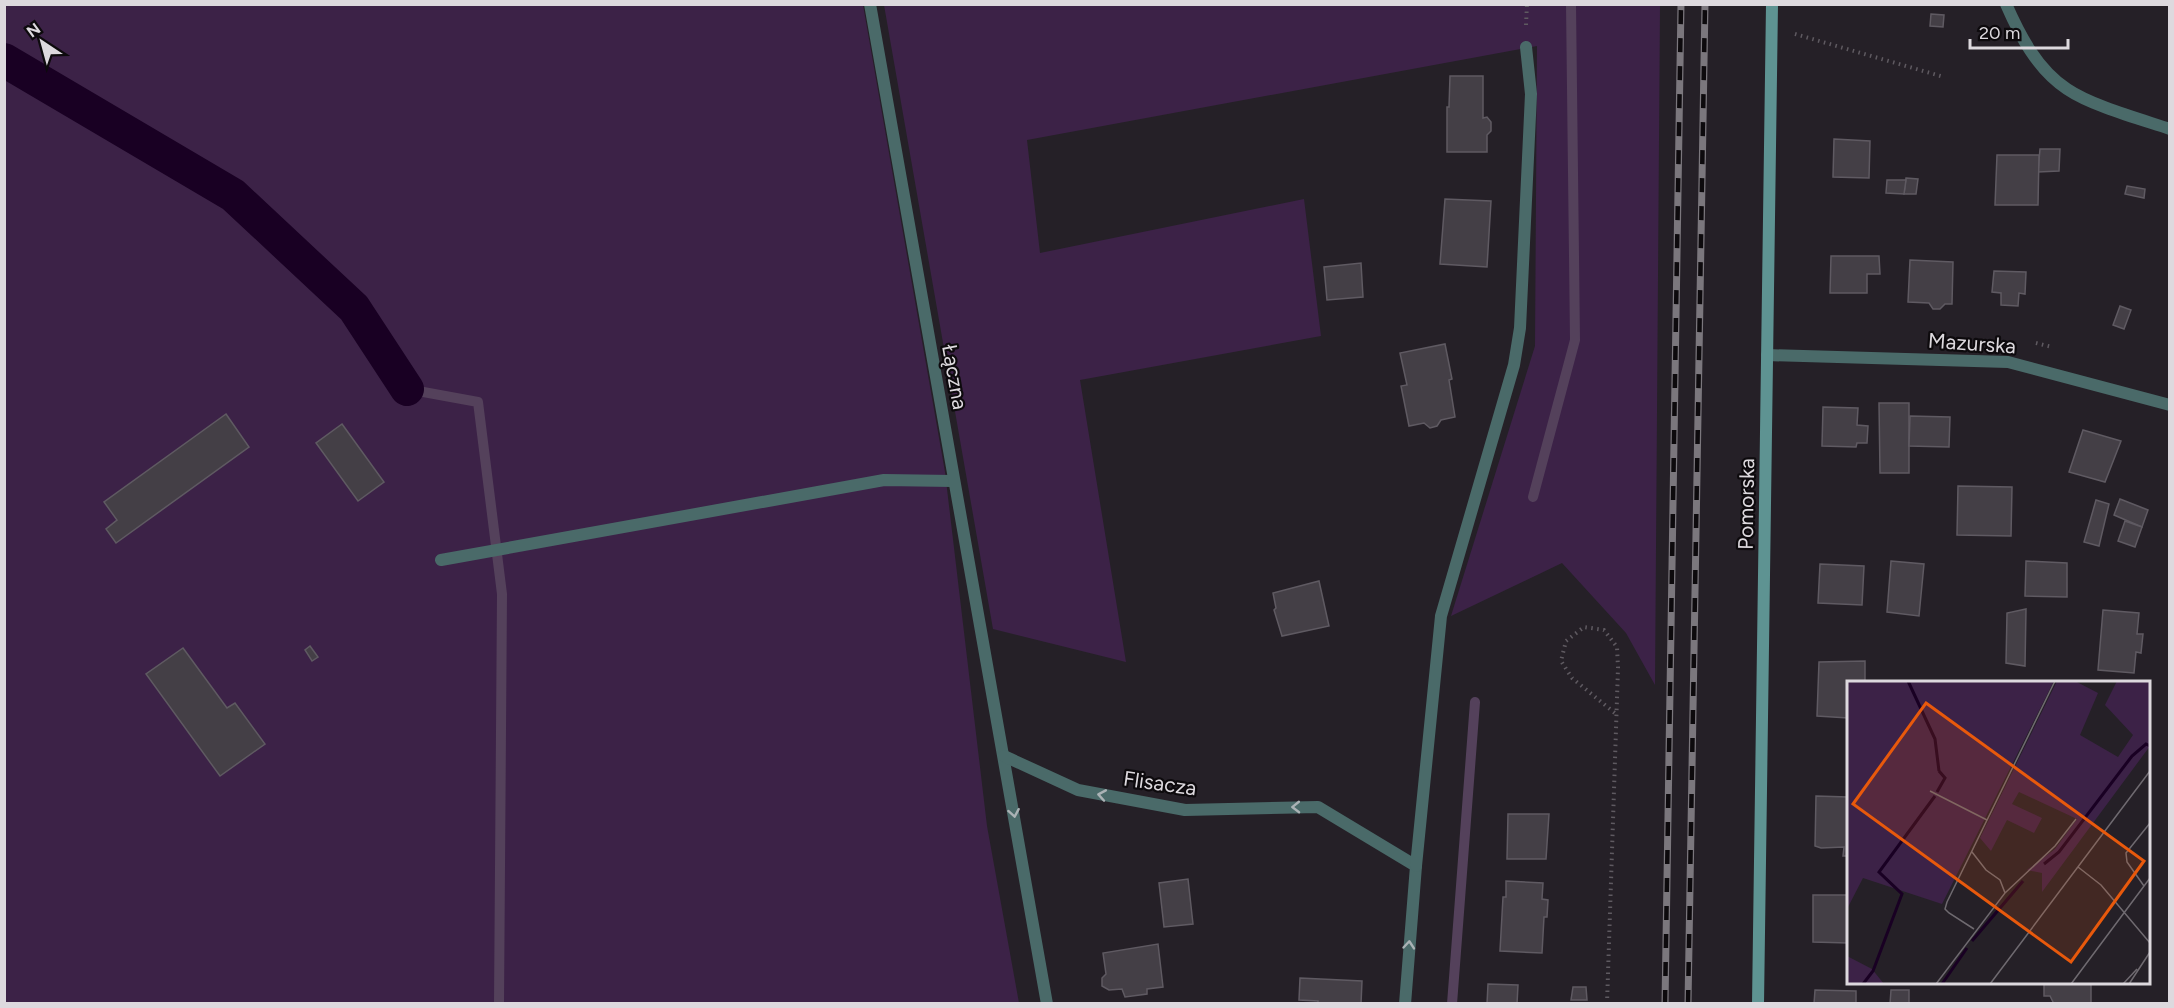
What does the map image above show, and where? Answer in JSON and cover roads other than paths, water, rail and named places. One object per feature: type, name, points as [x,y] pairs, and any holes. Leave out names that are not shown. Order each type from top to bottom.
[{"type":"street","name":"Łączna","points":[[870,4],[953,481],[1004,756]]},
{"type":"street","name":"Pomorska","points":[[1758,1004],[1772,4]]},
{"type":"street","points":[[2006,4],[2020,35],[2039,64],[2067,89],[2104,106],[2169,129]]},
{"type":"street","points":[[1405,1004],[1441,615],[1514,365],[1520,328],[1531,94],[1526,47]]},
{"type":"street","name":"Mazurska","points":[[1767,355],[2008,362],[2169,405]]},
{"type":"street","points":[[441,560],[884,480],[953,481]]},
{"type":"street","points":[[1004,756],[1047,1004]]},
{"type":"street","name":"Flisacza","points":[[1004,756],[1078,790],[1185,810],[1318,807],[1416,866]]},
{"type":"waterway","points":[[1533,497],[1575,340],[1571,4]]},
{"type":"waterway","points":[[4,60],[233,195],[354,308],[407,389]]},
{"type":"waterway","points":[[407,389],[478,402],[502,594],[499,1004]]},
{"type":"waterway","points":[[1452,1004],[1475,702]]},
{"type":"railway","points":[[1665,1004],[1681,4]]},
{"type":"railway","points":[[1688,1004],[1705,4]]}]
